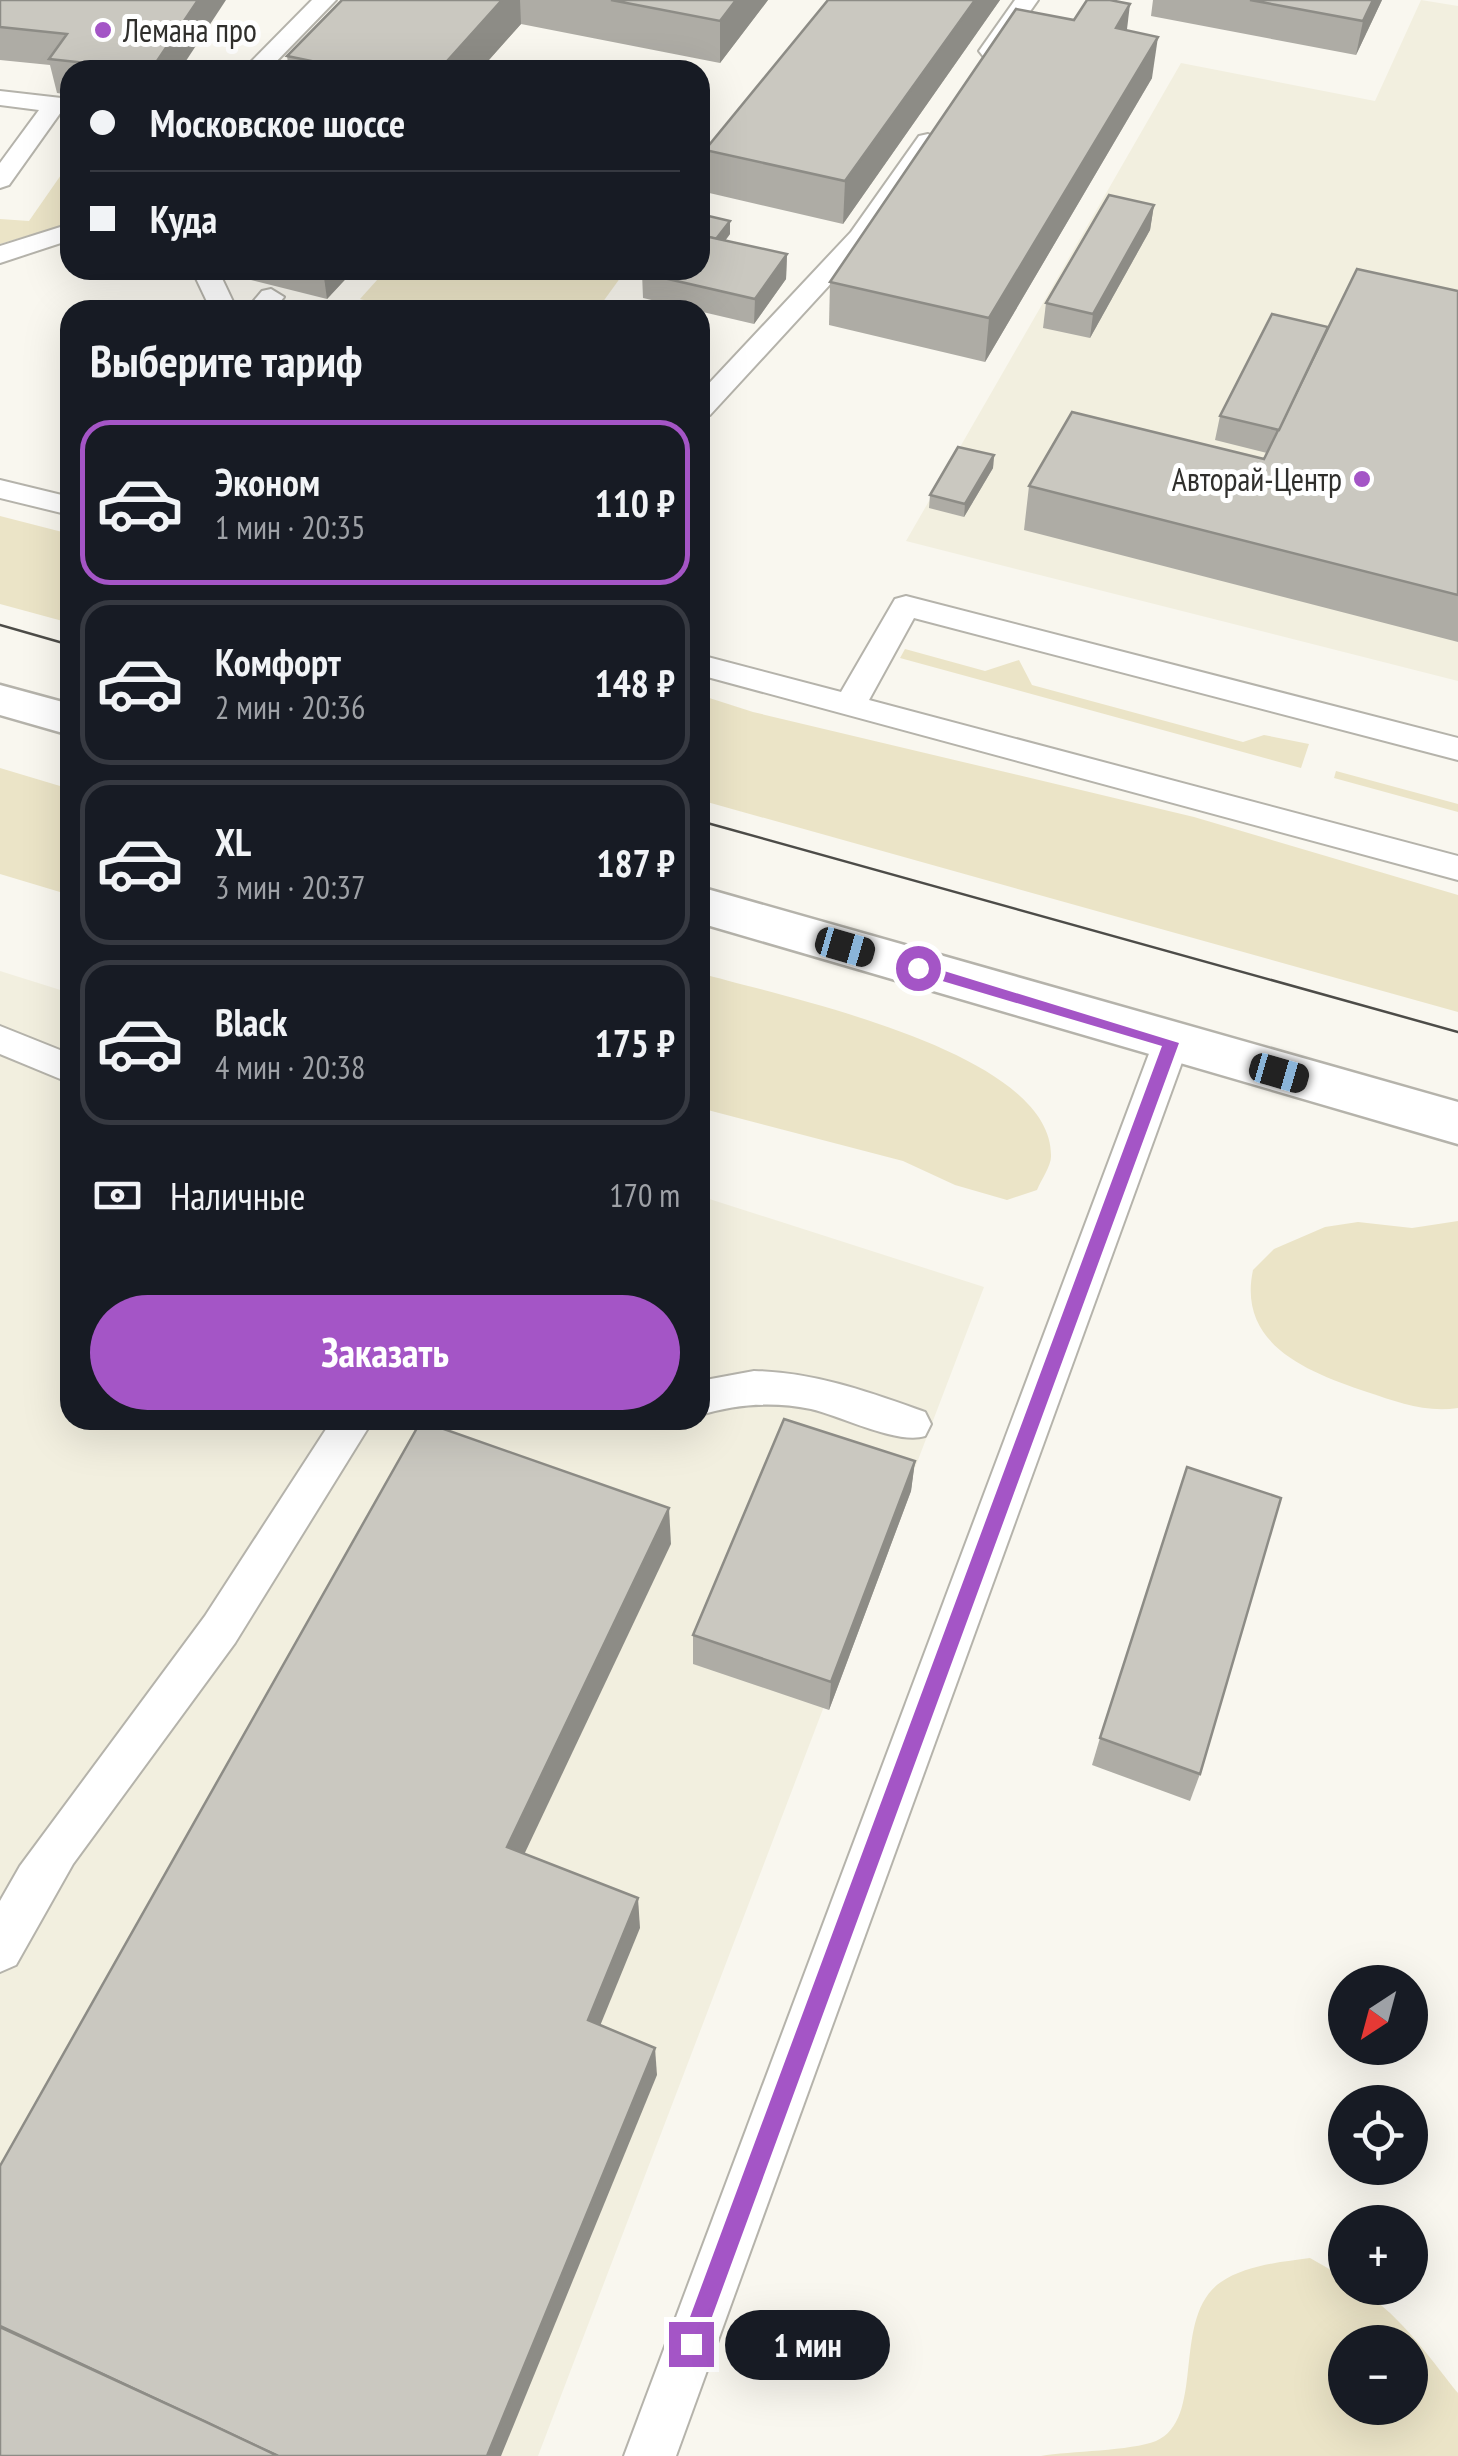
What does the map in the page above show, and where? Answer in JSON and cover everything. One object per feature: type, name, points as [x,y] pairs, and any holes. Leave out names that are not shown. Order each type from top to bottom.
[{"type":"main road","points":[[0,700],[60,717]]},
{"type":"main road","points":[[710,908],[1171,1043],[1458,1122]]},
{"type":"lane","points":[[265,60],[325,0]]},
{"type":"lane","points":[[971,79],[1026,0]]},
{"type":"lane","points":[[0,98],[60,105]]},
{"type":"lane","points":[[0,180],[60,107]]},
{"type":"lane","points":[[710,398],[860,238],[938,126]]},
{"type":"lane","points":[[0,255],[60,235]]},
{"type":"lane","points":[[0,489],[60,504]]},
{"type":"lane","points":[[851,703],[906,606],[1458,749]]},
{"type":"lane","points":[[710,668],[1458,868]]},
{"type":"lane","points":[[0,1039],[60,1065]]},
{"type":"lane","points":[[650,2456],[1171,1043]]},
{"type":"lane","points":[[710,1395],[772,1385],[817,1392],[911,1424]]},
{"type":"lane","points":[[0,1949],[47,1858],[174,1693],[277,1547],[347,1430]]},
{"type":"shaded area","points":[[1421,0],[1458,6],[1458,681],[906,541],[1181,63],[1375,101]]},
{"type":"shaded area","points":[[60,176],[60,226],[0,244],[0,219],[29,221]]},
{"type":"shaded area","points":[[377,280],[619,280],[604,300],[360,299]]},
{"type":"shaded area","points":[[0,516],[60,531],[60,620],[0,604]]},
{"type":"shaded area","points":[[905,649],[985,671],[1019,660],[1032,685],[1243,742],[1264,735],[1309,744],[1301,768],[900,658]]},
{"type":"shaded area","points":[[710,698],[753,712],[1194,817],[1458,895],[1458,1012],[710,803]]},
{"type":"shaded area","points":[[0,768],[60,786],[60,892],[0,874]]},
{"type":"shaded area","points":[[1336,771],[1458,804],[1458,812],[1334,778]]},
{"type":"shaded area","points":[[0,971],[60,990],[60,1430],[710,1430],[710,1199],[984,1287],[538,2456],[0,2456]]},
{"type":"shaded area","points":[[710,976],[847,1013],[961,1058],[1008,1086],[1039,1118],[1051,1155],[1037,1190],[1007,1200],[955,1185],[903,1161],[710,1111]]},
{"type":"shaded area","points":[[1458,1221],[1458,1408],[1412,1406],[1322,1375],[1282,1352],[1256,1318],[1251,1296],[1253,1270],[1274,1249],[1325,1227],[1358,1222],[1412,1228]]},
{"type":"shaded area","points":[[1310,2258],[1328,2268],[1328,2305],[1381,2305],[1401,2325],[1328,2325],[1328,2425],[1428,2425],[1428,2355],[1458,2393],[1458,2456],[1041,2456],[1132,2447],[1156,2441],[1171,2429],[1186,2390],[1196,2319],[1206,2298],[1221,2282],[1264,2265]]},
{"type":"building","name":"Лемана про","points":[[0,0],[198,0],[158,60],[49,59],[67,34],[0,27]]},
{"type":"building","points":[[342,0],[502,0],[448,60],[306,60],[287,56]]},
{"type":"building","points":[[611,0],[736,0],[720,21]]},
{"type":"building","points":[[828,0],[975,0],[845,181],[710,151],[710,144]]},
{"type":"building","points":[[1087,0],[1130,4],[1116,28],[1158,37],[989,318],[830,282],[1016,9],[1074,20]]},
{"type":"building","points":[[1250,0],[1373,0],[1363,21]]},
{"type":"building","points":[[1109,195],[1154,205],[1093,314],[1046,303]]},
{"type":"building","points":[[710,216],[730,221],[716,239],[710,238]]},
{"type":"building","points":[[710,237],[787,254],[755,299],[672,280],[710,280]]},
{"type":"building","name":"Авторай-Центр","points":[[1357,269],[1458,291],[1458,595],[1029,486],[1072,412],[1264,459]]},
{"type":"building","points":[[1272,314],[1328,327],[1279,430],[1220,416]]},
{"type":"building","points":[[958,447],[994,455],[965,504],[930,495]]},
{"type":"building","points":[[784,1419],[915,1461],[831,1682],[693,1635]]},
{"type":"building","points":[[416,1430],[447,1430],[669,1508],[507,1847],[638,1898],[588,2020],[655,2048],[487,2456],[278,2456],[0,2326],[0,2166]]},
{"type":"building","points":[[1187,1467],[1281,1498],[1200,1774],[1100,1738]]},
{"type":"building","points":[[0,2327],[204,2421],[278,2456],[0,2456]]},
{"type":"tram line","points":[[0,625],[60,642]]},
{"type":"tram line","points":[[710,824],[1458,1032]]},
{"type":"place","name":"Лемана про","points":[[103,30]]},
{"type":"place","name":"Авторай-Центр","points":[[1362,479]]},
{"type":"route","points":[[691,2344],[1171,1043],[918,968]]}]
